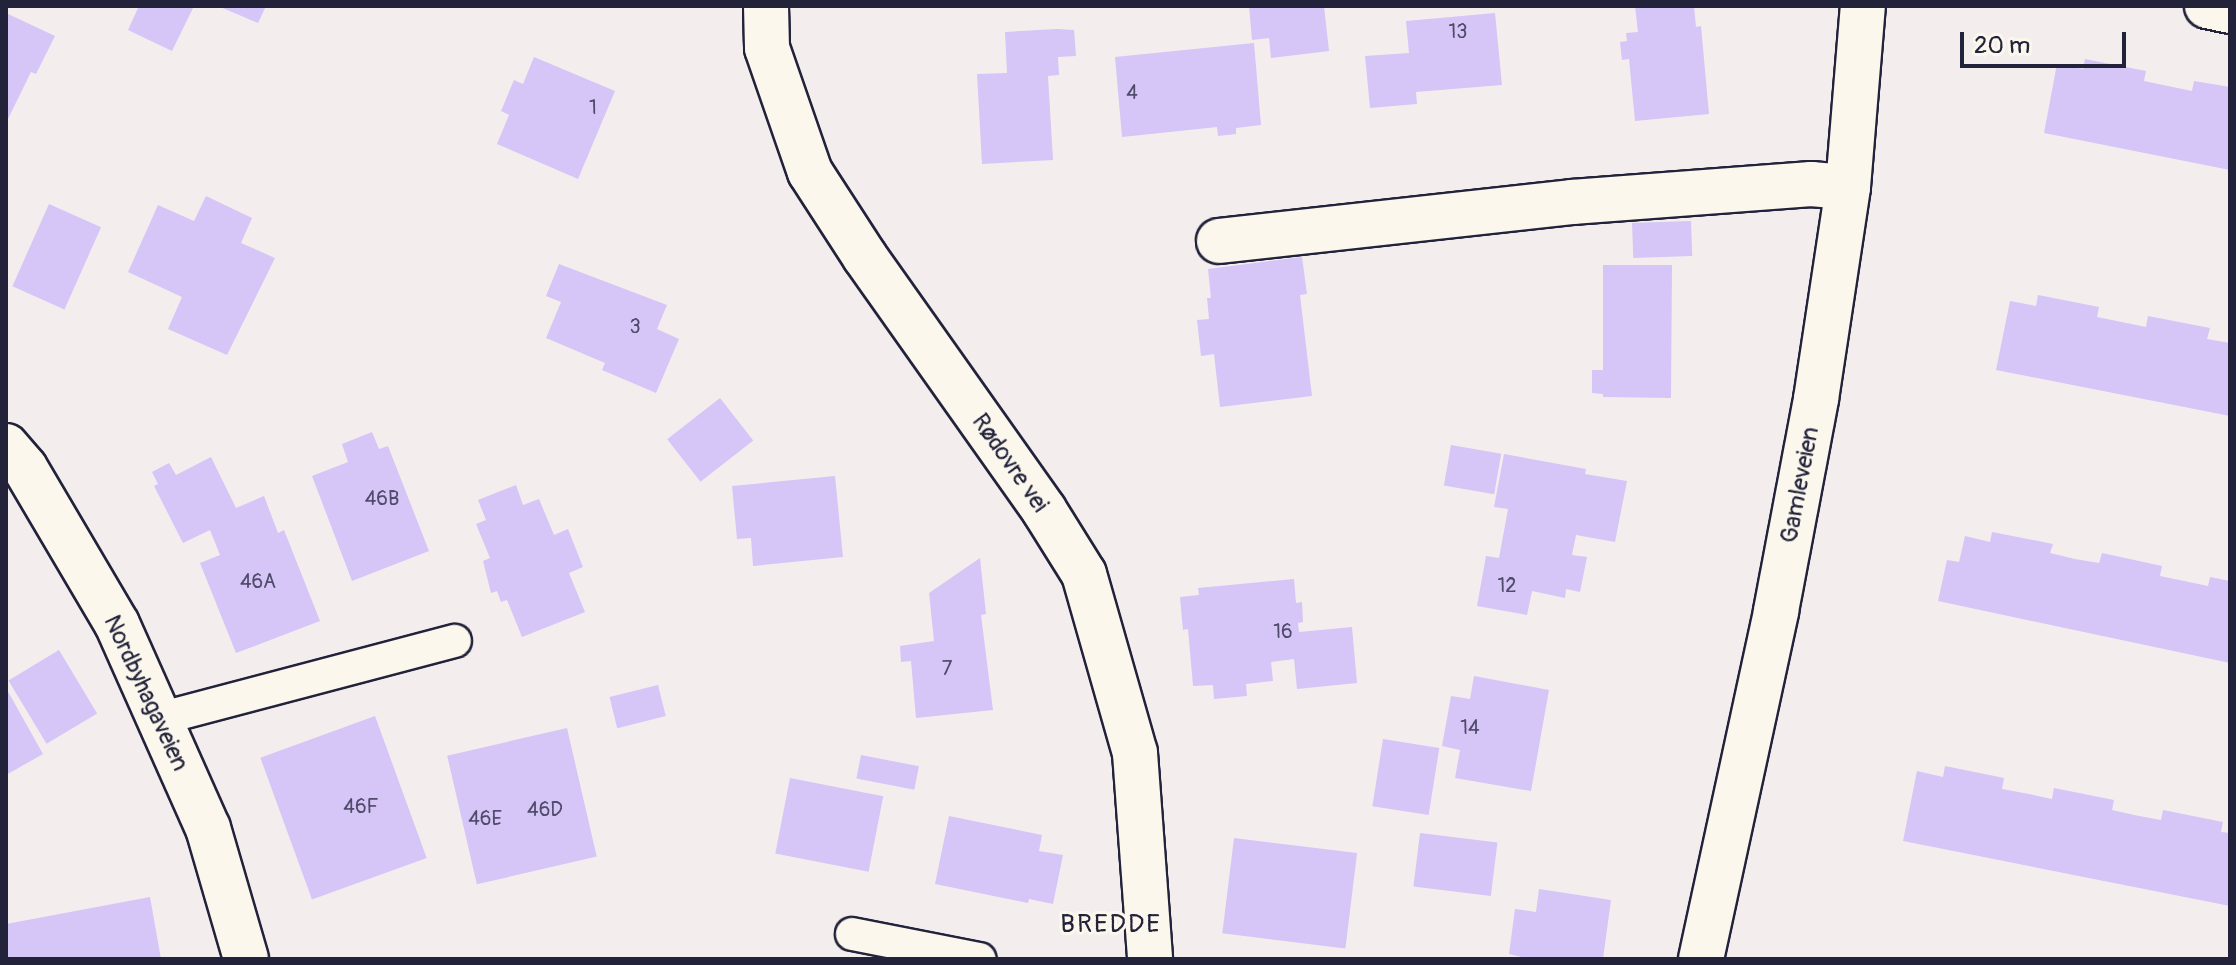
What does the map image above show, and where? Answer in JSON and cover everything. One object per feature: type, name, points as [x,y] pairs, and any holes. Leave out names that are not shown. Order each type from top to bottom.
[{"type":"street","name":"Rødovre vei","points":[[766,6],[767,48],[810,172],[865,257],[1044,510],[1084,574],[1135,753],[1150,959]]},
{"type":"street","name":"Gamleveien","points":[[1701,959],[1816,399],[1848,187],[1863,6]]},
{"type":"street","points":[[2207,6],[2230,11]]},
{"type":"street","points":[[1219,241],[1588,201],[1811,184],[1848,187]]},
{"type":"street","name":"Nordbyhagaveien","points":[[6,446],[25,468],[117,624],[208,828],[246,959]]},
{"type":"lane","points":[[159,719],[455,641]]},
{"type":"lane","points":[[852,934],[980,959]]},
{"type":"building","points":[[139,6],[193,8],[172,51],[128,30]]},
{"type":"building","points":[[218,6],[266,6],[258,23]]},
{"type":"building","points":[[1249,6],[1324,6],[1329,51],[1271,58],[1269,38],[1252,40]]},
{"type":"building","points":[[1635,6],[1694,6],[1696,27],[1701,26],[1709,114],[1635,121],[1629,59],[1622,60],[1620,42],[1627,41],[1626,33],[1638,32]]},
{"type":"building","points":[[6,13],[55,36],[36,74],[31,72],[6,123]]},
{"type":"building","points":[[1495,13],[1502,85],[1416,92],[1417,104],[1370,108],[1365,56],[1409,53],[1406,21]]},
{"type":"building","points":[[1074,30],[1076,56],[1058,57],[1059,75],[1048,76],[1053,160],[982,164],[977,74],[1007,73],[1005,32]]},
{"type":"building","points":[[1254,43],[1261,125],[1236,128],[1236,134],[1218,136],[1217,127],[1122,137],[1115,57]]},
{"type":"building","points":[[534,57],[615,91],[578,179],[497,144],[509,115],[501,111],[514,80],[523,84]]},
{"type":"building","points":[[2085,59],[2146,71],[2144,81],[2192,91],[2194,81],[2230,87],[2230,170],[2044,133],[2057,64],[2083,69]]},
{"type":"building","points":[[206,196],[252,218],[241,243],[275,258],[227,355],[168,329],[182,297],[128,272],[158,205],[194,221]]},
{"type":"building","points":[[49,204],[101,227],[64,309],[12,286]]},
{"type":"building","points":[[1691,221],[1692,256],[1633,258],[1632,223]]},
{"type":"building","points":[[1302,257],[1307,294],[1300,295],[1312,396],[1220,407],[1214,354],[1201,356],[1197,320],[1209,319],[1207,298],[1211,298],[1208,269]]},
{"type":"building","points":[[559,264],[667,305],[657,329],[679,339],[656,393],[602,370],[605,363],[546,338],[561,302],[546,296]]},
{"type":"building","points":[[1603,265],[1672,265],[1671,398],[1603,397],[1603,394],[1592,393],[1592,370],[1603,370]]},
{"type":"building","points":[[2038,295],[2099,307],[2097,317],[2146,327],[2148,316],[2210,328],[2207,339],[2230,343],[2230,416],[1996,370],[2010,301],[2036,306]]},
{"type":"building","points":[[720,398],[753,441],[700,482],[667,439]]},
{"type":"building","points":[[372,432],[379,449],[388,446],[429,551],[352,581],[312,476],[348,462],[342,444]]},
{"type":"building","points":[[1451,445],[1501,454],[1494,494],[1444,485]]},
{"type":"building","points":[[1504,454],[1586,469],[1585,474],[1627,481],[1615,542],[1576,535],[1572,555],[1587,557],[1580,592],[1566,589],[1565,598],[1532,591],[1527,615],[1477,606],[1486,556],[1499,558],[1508,509],[1494,507]]},
{"type":"building","points":[[211,457],[236,508],[264,496],[278,533],[284,530],[320,621],[236,653],[200,563],[220,555],[210,530],[183,543],[154,486],[158,484],[152,472],[169,463],[176,475]]},
{"type":"building","points":[[835,476],[843,557],[753,566],[751,538],[737,539],[732,486]]},
{"type":"building","points":[[516,485],[523,505],[539,499],[554,535],[568,529],[583,567],[569,573],[585,612],[522,637],[507,600],[501,602],[497,591],[491,593],[483,561],[490,558],[476,524],[486,520],[478,500]]},
{"type":"building","points":[[1992,532],[2053,544],[2050,553],[2075,559],[2099,563],[2102,553],[2162,566],[2160,576],[2208,586],[2210,577],[2230,581],[2230,663],[1938,601],[1947,560],[1959,562],[1965,536],[1990,542]]},
{"type":"building","points":[[980,558],[986,614],[981,615],[993,710],[916,718],[911,661],[901,662],[900,646],[934,641],[929,593]]},
{"type":"building","points":[[1294,579],[1296,603],[1302,602],[1303,622],[1298,623],[1299,632],[1352,627],[1357,683],[1297,689],[1294,659],[1271,662],[1273,681],[1246,684],[1247,696],[1214,699],[1213,685],[1193,686],[1188,629],[1183,630],[1180,597],[1199,595],[1198,588]]},
{"type":"building","points":[[59,650],[97,713],[47,744],[8,680]]},
{"type":"building","points":[[1474,676],[1549,690],[1531,791],[1455,778],[1460,750],[1442,746],[1451,696],[1470,699]]},
{"type":"building","points":[[658,685],[666,716],[617,728],[609,697]]},
{"type":"building","points":[[6,688],[43,754],[6,775]]},
{"type":"building","points":[[375,716],[427,858],[312,900],[260,758]]},
{"type":"building","points":[[567,728],[597,857],[477,884],[447,756]]},
{"type":"building","points":[[1383,739],[1439,748],[1429,815],[1372,806]]},
{"type":"building","points":[[861,755],[919,766],[914,790],[856,779]]},
{"type":"building","points":[[1945,766],[2004,778],[2002,789],[2052,799],[2054,788],[2114,800],[2112,810],[2134,815],[2161,820],[2163,810],[2223,822],[2221,832],[2230,833],[2230,906],[1903,841],[1917,771],[1943,777]]},
{"type":"building","points":[[790,778],[883,796],[869,872],[775,854]]},
{"type":"building","points":[[949,816],[1042,835],[1039,851],[1063,855],[1053,904],[1029,899],[1028,903],[935,884]]},
{"type":"building","points":[[1420,833],[1497,843],[1491,896],[1413,887]]},
{"type":"building","points":[[1234,838],[1357,853],[1345,948],[1222,933]]},
{"type":"building","points":[[1539,889],[1611,900],[1603,959],[1530,959],[1509,954],[1515,909],[1536,912]]},
{"type":"building","points":[[150,897],[161,959],[6,959],[6,924]]},
{"type":"district","name":"BREDDE","points":[[1111,925]]}]
